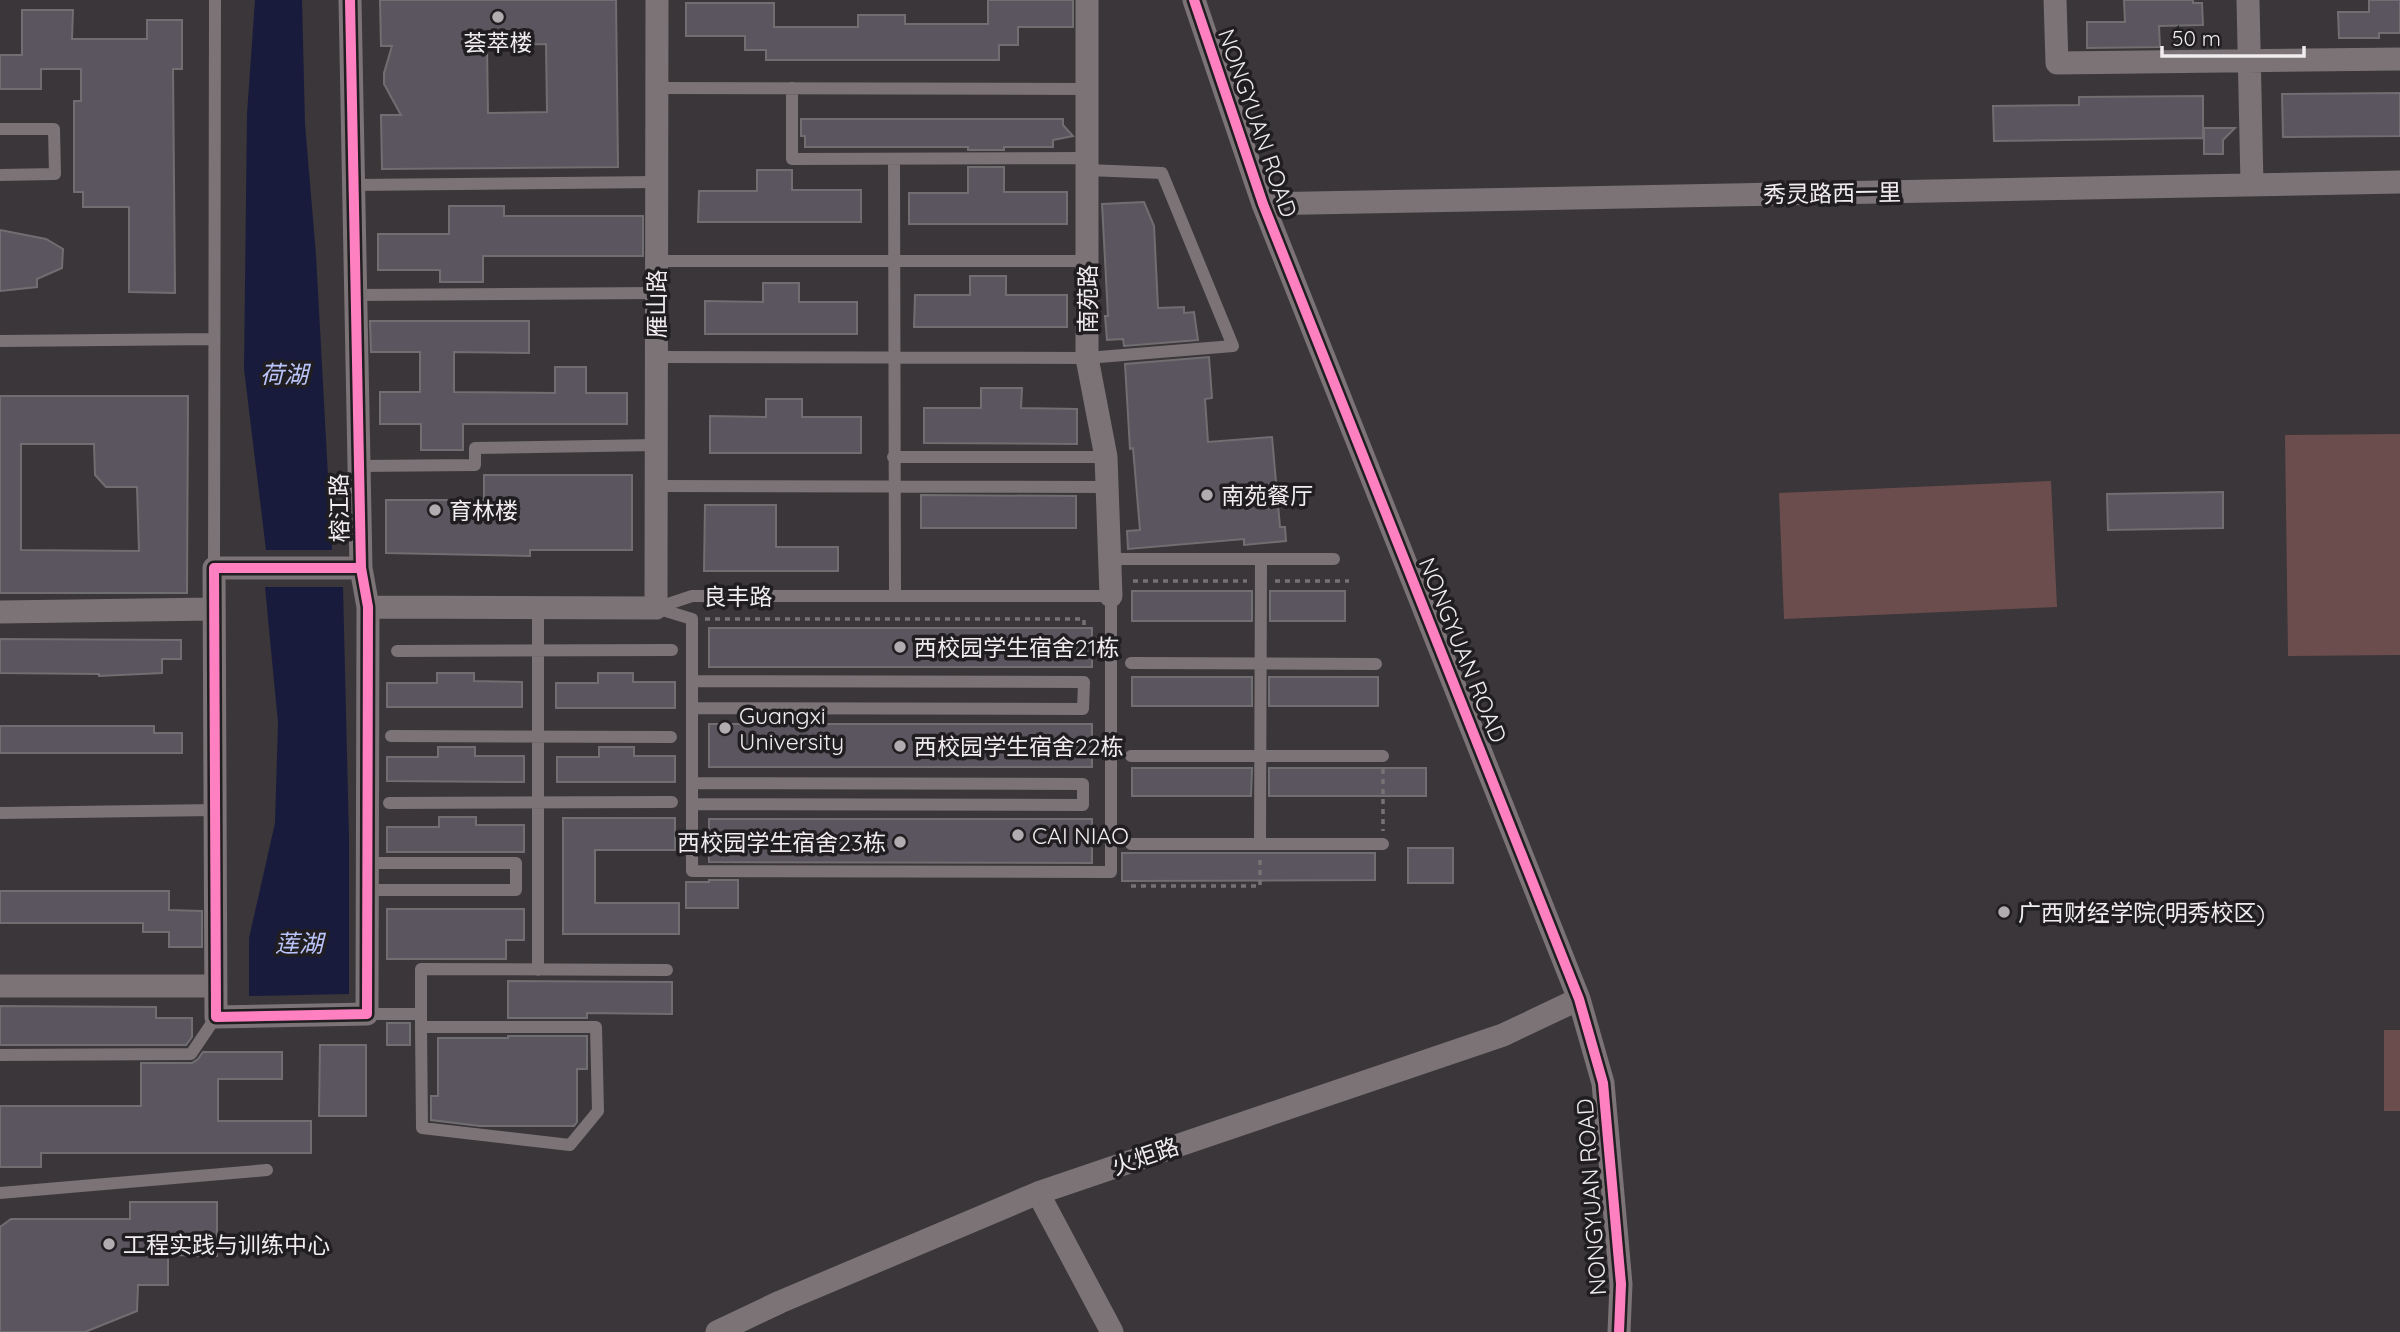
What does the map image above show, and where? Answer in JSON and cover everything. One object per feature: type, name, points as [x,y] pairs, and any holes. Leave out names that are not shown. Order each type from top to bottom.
[{"type":"street","name":"榕江路","points":[[350,0],[361,568],[368,607],[367,1014]]},
{"type":"street","name":"雁山路","points":[[656,608],[657,0]]},
{"type":"street","name":"南苑路","points":[[1087,0],[1087,358],[1106,457],[1111,596]]},
{"type":"street","name":"NONGYUAN ROAD","points":[[1194,0],[1263,204],[1579,999],[1603,1083],[1621,1284],[1619,1332]]},
{"type":"street","points":[[2055,0],[2057,64],[2400,58]]},
{"type":"street","points":[[2248,0],[2252,184]]},
{"type":"street","name":"秀灵路西一里","points":[[1263,204],[2400,182]]},
{"type":"street","points":[[361,568],[214,568],[216,1017],[367,1014]]},
{"type":"street","name":"良丰路","points":[[368,607],[656,608]]},
{"type":"street","points":[[0,612],[214,609]]},
{"type":"street","points":[[0,986],[216,986]]},
{"type":"street","name":"火炬路","points":[[717,1332],[780,1302],[1038,1193],[1503,1035],[1579,999]]},
{"type":"street","points":[[1038,1193],[1112,1332]]},
{"type":"lane","points":[[214,568],[215,0]]},
{"type":"lane","points":[[657,88],[1087,89]]},
{"type":"lane","points":[[656,357],[1087,358],[1233,346],[1163,173],[1087,164],[792,159],[792,88]]},
{"type":"lane","points":[[0,129],[54,129],[55,174],[0,175]]},
{"type":"lane","points":[[894,159],[895,596]]},
{"type":"lane","points":[[354,185],[657,182]]},
{"type":"lane","points":[[657,261],[1087,261]]},
{"type":"lane","points":[[356,295],[656,293]]},
{"type":"lane","points":[[0,341],[214,339]]},
{"type":"lane","points":[[359,466],[475,465],[475,448],[656,446]]},
{"type":"lane","points":[[893,457],[1106,457]]},
{"type":"lane","points":[[656,486],[1107,487]]},
{"type":"lane","points":[[1110,559],[1334,559]]},
{"type":"lane","points":[[1260,844],[1261,559]]},
{"type":"lane","name":"良丰路","points":[[656,608],[692,596],[1111,596]]},
{"type":"lane","points":[[656,608],[692,619],[692,871],[1111,872],[1111,596]]},
{"type":"lane","points":[[538,607],[538,970]]},
{"type":"lane","points":[[397,651],[672,650]]},
{"type":"lane","points":[[1131,663],[1376,664]]},
{"type":"lane","points":[[692,681],[1084,682],[1083,709],[692,708]]},
{"type":"lane","points":[[391,736],[671,737]]},
{"type":"lane","points":[[1131,756],[1383,756]]},
{"type":"lane","points":[[692,783],[1083,784],[1083,805],[692,804]]},
{"type":"lane","points":[[389,803],[672,802]]},
{"type":"lane","points":[[0,813],[215,810]]},
{"type":"lane","points":[[1132,844],[1383,844]]},
{"type":"lane","points":[[367,863],[516,863],[516,890],[367,890]]},
{"type":"lane","points":[[367,1014],[421,1021],[596,1027],[598,1111],[570,1144],[422,1128],[421,1021],[421,970],[667,970]]},
{"type":"lane","points":[[0,1055],[191,1054],[216,1017]]},
{"type":"lane","points":[[0,1194],[267,1170]]},
{"type":"path","points":[[1133,582],[1349,582]]},
{"type":"path","points":[[692,619],[1084,619],[1084,628]]},
{"type":"path","points":[[1383,756],[1383,844]]},
{"type":"path","points":[[1131,886],[1260,886],[1260,844]]},
{"type":"shaded area","points":[[2400,434],[2400,655],[2288,656],[2285,435]]},
{"type":"shaded area","points":[[2051,481],[2057,607],[1784,619],[1779,493]]},
{"type":"shaded area","points":[[2384,1030],[2400,1030],[2400,1111],[2384,1111]]},
{"type":"water","name":"荷湖","points":[[255,0],[302,0],[305,124],[316,255],[332,550],[266,550],[244,369],[247,114]]},
{"type":"water","name":"莲湖","points":[[265,587],[343,587],[349,838],[349,994],[249,996],[249,938],[275,823],[278,723]]},
{"type":"building","points":[[380,0],[616,0],[618,167],[382,169],[381,115],[401,115],[384,84],[384,73],[392,46],[381,46]],"holes":[[[546,44],[547,112],[488,113],[487,45]]]},
{"type":"building","points":[[988,0],[1073,0],[1073,27],[1018,27],[1018,45],[999,45],[999,60],[766,60],[766,50],[745,50],[745,36],[686,36],[686,3],[774,3],[774,27],[858,27],[858,15],[905,15],[905,24],[988,24]]},
{"type":"building","points":[[2124,0],[2193,0],[2193,3],[2202,3],[2203,25],[2159,26],[2160,47],[2087,48],[2087,22],[2125,22]]},
{"type":"building","points":[[2369,0],[2400,0],[2400,33],[2379,33],[2379,38],[2339,38],[2338,12],[2369,12]]},
{"type":"building","points":[[22,10],[73,10],[72,39],[147,39],[147,20],[182,20],[182,69],[173,69],[175,293],[129,292],[129,207],[83,207],[83,192],[74,192],[74,101],[81,101],[81,69],[41,69],[41,89],[0,89],[0,55],[22,55]]},
{"type":"building","points":[[2400,93],[2400,136],[2283,137],[2282,94]]},
{"type":"building","points":[[2203,96],[2203,138],[1994,141],[1993,106],[2079,105],[2079,97]]},
{"type":"building","points":[[801,119],[1063,119],[1063,125],[1073,136],[1053,140],[1053,147],[1004,147],[1004,150],[968,150],[968,147],[805,147],[805,136],[801,136]]},
{"type":"building","points":[[2204,128],[2235,128],[2223,140],[2223,154],[2204,154]]},
{"type":"building","points":[[968,167],[1004,167],[1004,192],[1067,192],[1067,224],[909,224],[909,193],[968,193]]},
{"type":"building","points":[[757,170],[792,170],[792,190],[861,190],[861,222],[698,222],[699,191],[757,191]]},
{"type":"building","points":[[1144,202],[1154,226],[1158,308],[1184,307],[1184,313],[1194,312],[1198,340],[1124,346],[1123,339],[1107,340],[1102,204]]},
{"type":"building","points":[[449,206],[504,206],[504,216],[643,216],[643,256],[483,256],[483,282],[440,282],[440,270],[378,270],[378,234],[449,234]]},
{"type":"building","points":[[0,230],[46,239],[63,249],[62,268],[37,279],[37,287],[0,291]]},
{"type":"building","points":[[970,276],[1006,276],[1006,295],[1067,295],[1067,327],[914,327],[915,295],[970,295]]},
{"type":"building","points":[[763,283],[799,283],[799,302],[857,302],[857,334],[705,334],[705,301],[763,302]]},
{"type":"building","points":[[370,321],[529,321],[529,353],[454,352],[454,392],[555,393],[555,367],[586,367],[586,393],[627,393],[627,424],[463,424],[463,450],[421,450],[421,424],[380,424],[380,392],[420,392],[420,352],[371,352]]},
{"type":"building","name":"南苑餐厅","points":[[1209,357],[1212,398],[1205,399],[1208,442],[1272,437],[1280,527],[1285,527],[1286,541],[1244,545],[1244,539],[1128,549],[1127,531],[1140,530],[1133,448],[1130,449],[1125,364]]},
{"type":"building","points":[[981,388],[1022,388],[1021,408],[1077,409],[1077,444],[924,443],[924,408],[981,408]]},
{"type":"building","points":[[0,396],[188,396],[187,593],[0,593]],"holes":[[[21,444],[94,444],[95,475],[106,487],[137,487],[139,551],[21,550]]]},
{"type":"building","points":[[766,399],[802,399],[802,417],[861,417],[861,453],[710,453],[710,416],[766,417]]},
{"type":"building","name":"育林楼","points":[[484,475],[632,475],[632,550],[530,550],[530,556],[386,553],[386,500],[484,500]]},
{"type":"building","points":[[2223,492],[2223,528],[2108,530],[2107,494]]},
{"type":"building","points":[[921,495],[1076,496],[1076,528],[921,528]]},
{"type":"building","points":[[705,505],[776,505],[776,547],[838,547],[838,571],[704,571]]},
{"type":"building","points":[[1132,591],[1252,591],[1252,621],[1132,621]]},
{"type":"building","points":[[1270,591],[1345,591],[1345,621],[1270,621]]},
{"type":"building","name":"西校园学生宿舍21栋","points":[[709,628],[1092,628],[1092,667],[709,667]]},
{"type":"building","points":[[0,639],[181,640],[181,659],[162,659],[162,673],[99,676],[0,673]]},
{"type":"building","points":[[437,673],[474,673],[474,681],[522,682],[522,707],[387,707],[387,683],[437,683]]},
{"type":"building","points":[[598,673],[633,673],[633,682],[675,682],[675,708],[556,708],[556,683],[598,683]]},
{"type":"building","points":[[1132,677],[1252,677],[1252,706],[1132,706]]},
{"type":"building","points":[[1269,677],[1378,677],[1378,706],[1269,706]]},
{"type":"building","name":"西校园学生宿舍22栋","points":[[709,724],[1092,724],[1092,767],[709,767]]},
{"type":"building","points":[[0,726],[154,726],[154,733],[182,733],[182,753],[0,753]]},
{"type":"building","points":[[438,747],[475,747],[475,756],[524,756],[524,782],[387,781],[387,757],[438,757]]},
{"type":"building","points":[[599,747],[634,747],[634,756],[675,756],[675,782],[557,782],[557,757],[599,757]]},
{"type":"building","points":[[1132,768],[1252,768],[1251,796],[1132,796]]},
{"type":"building","points":[[1269,768],[1426,768],[1426,796],[1269,796]]},
{"type":"building","points":[[439,817],[476,817],[476,825],[524,825],[524,852],[387,852],[387,827],[439,827]]},
{"type":"building","points":[[563,818],[675,818],[675,850],[595,850],[595,903],[679,903],[679,934],[563,934]]},
{"type":"building","name":"西校园学生宿舍23栋","points":[[709,819],[1092,819],[1092,863],[709,862]]},
{"type":"building","points":[[1408,848],[1453,848],[1453,883],[1408,883]]},
{"type":"building","points":[[1122,853],[1375,853],[1375,880],[1122,881]]},
{"type":"building","points":[[738,880],[738,908],[686,908],[686,882]]},
{"type":"building","points":[[0,891],[169,891],[169,910],[202,911],[202,947],[169,947],[169,932],[143,932],[143,923],[0,923]]},
{"type":"building","points":[[387,909],[524,909],[524,940],[506,940],[506,959],[387,959]]},
{"type":"building","points":[[508,981],[672,982],[672,1014],[587,1013],[587,1018],[508,1018]]},
{"type":"building","points":[[0,1006],[156,1007],[156,1018],[192,1018],[192,1037],[186,1045],[0,1045]]},
{"type":"building","points":[[387,1023],[410,1023],[410,1045],[387,1045]]},
{"type":"building","points":[[587,1036],[587,1069],[577,1069],[577,1122],[574,1126],[480,1126],[431,1120],[431,1096],[438,1096],[438,1038]]},
{"type":"building","points":[[320,1045],[366,1045],[366,1116],[319,1116]]},
{"type":"building","points":[[203,1052],[282,1052],[282,1079],[218,1079],[218,1121],[311,1121],[311,1153],[41,1153],[41,1167],[0,1167],[0,1106],[141,1106],[141,1063],[192,1063]]},
{"type":"building","name":"工程实践与训练中心","points":[[130,1202],[217,1202],[217,1256],[168,1255],[168,1285],[138,1285],[137,1311],[85,1332],[0,1332],[0,1227],[11,1219],[130,1219]]},
{"type":"cycle path","points":[[350,0],[361,568],[368,607],[367,1014],[216,1017],[214,568],[361,568]]},
{"type":"cycle path","points":[[1194,0],[1263,204],[1579,999],[1603,1083],[1621,1284],[1619,1332]]},
{"type":"place","name":"荟萃楼","points":[[498,17]]},
{"type":"place","name":"南苑餐厅","points":[[1207,495]]},
{"type":"place","name":"育林楼","points":[[435,510]]},
{"type":"place","name":"西校园学生宿舍21栋","points":[[900,647]]},
{"type":"place","name":"Guangxi University","points":[[725,728]]},
{"type":"place","name":"西校园学生宿舍22栋","points":[[900,746]]},
{"type":"place","name":"CAI NIAO","points":[[1018,835]]},
{"type":"place","name":"西校园学生宿舍23栋","points":[[900,842]]},
{"type":"place","name":"广西财经学院(明秀校区)","points":[[2004,912]]},
{"type":"place","name":"工程实践与训练中心","points":[[109,1244]]}]
